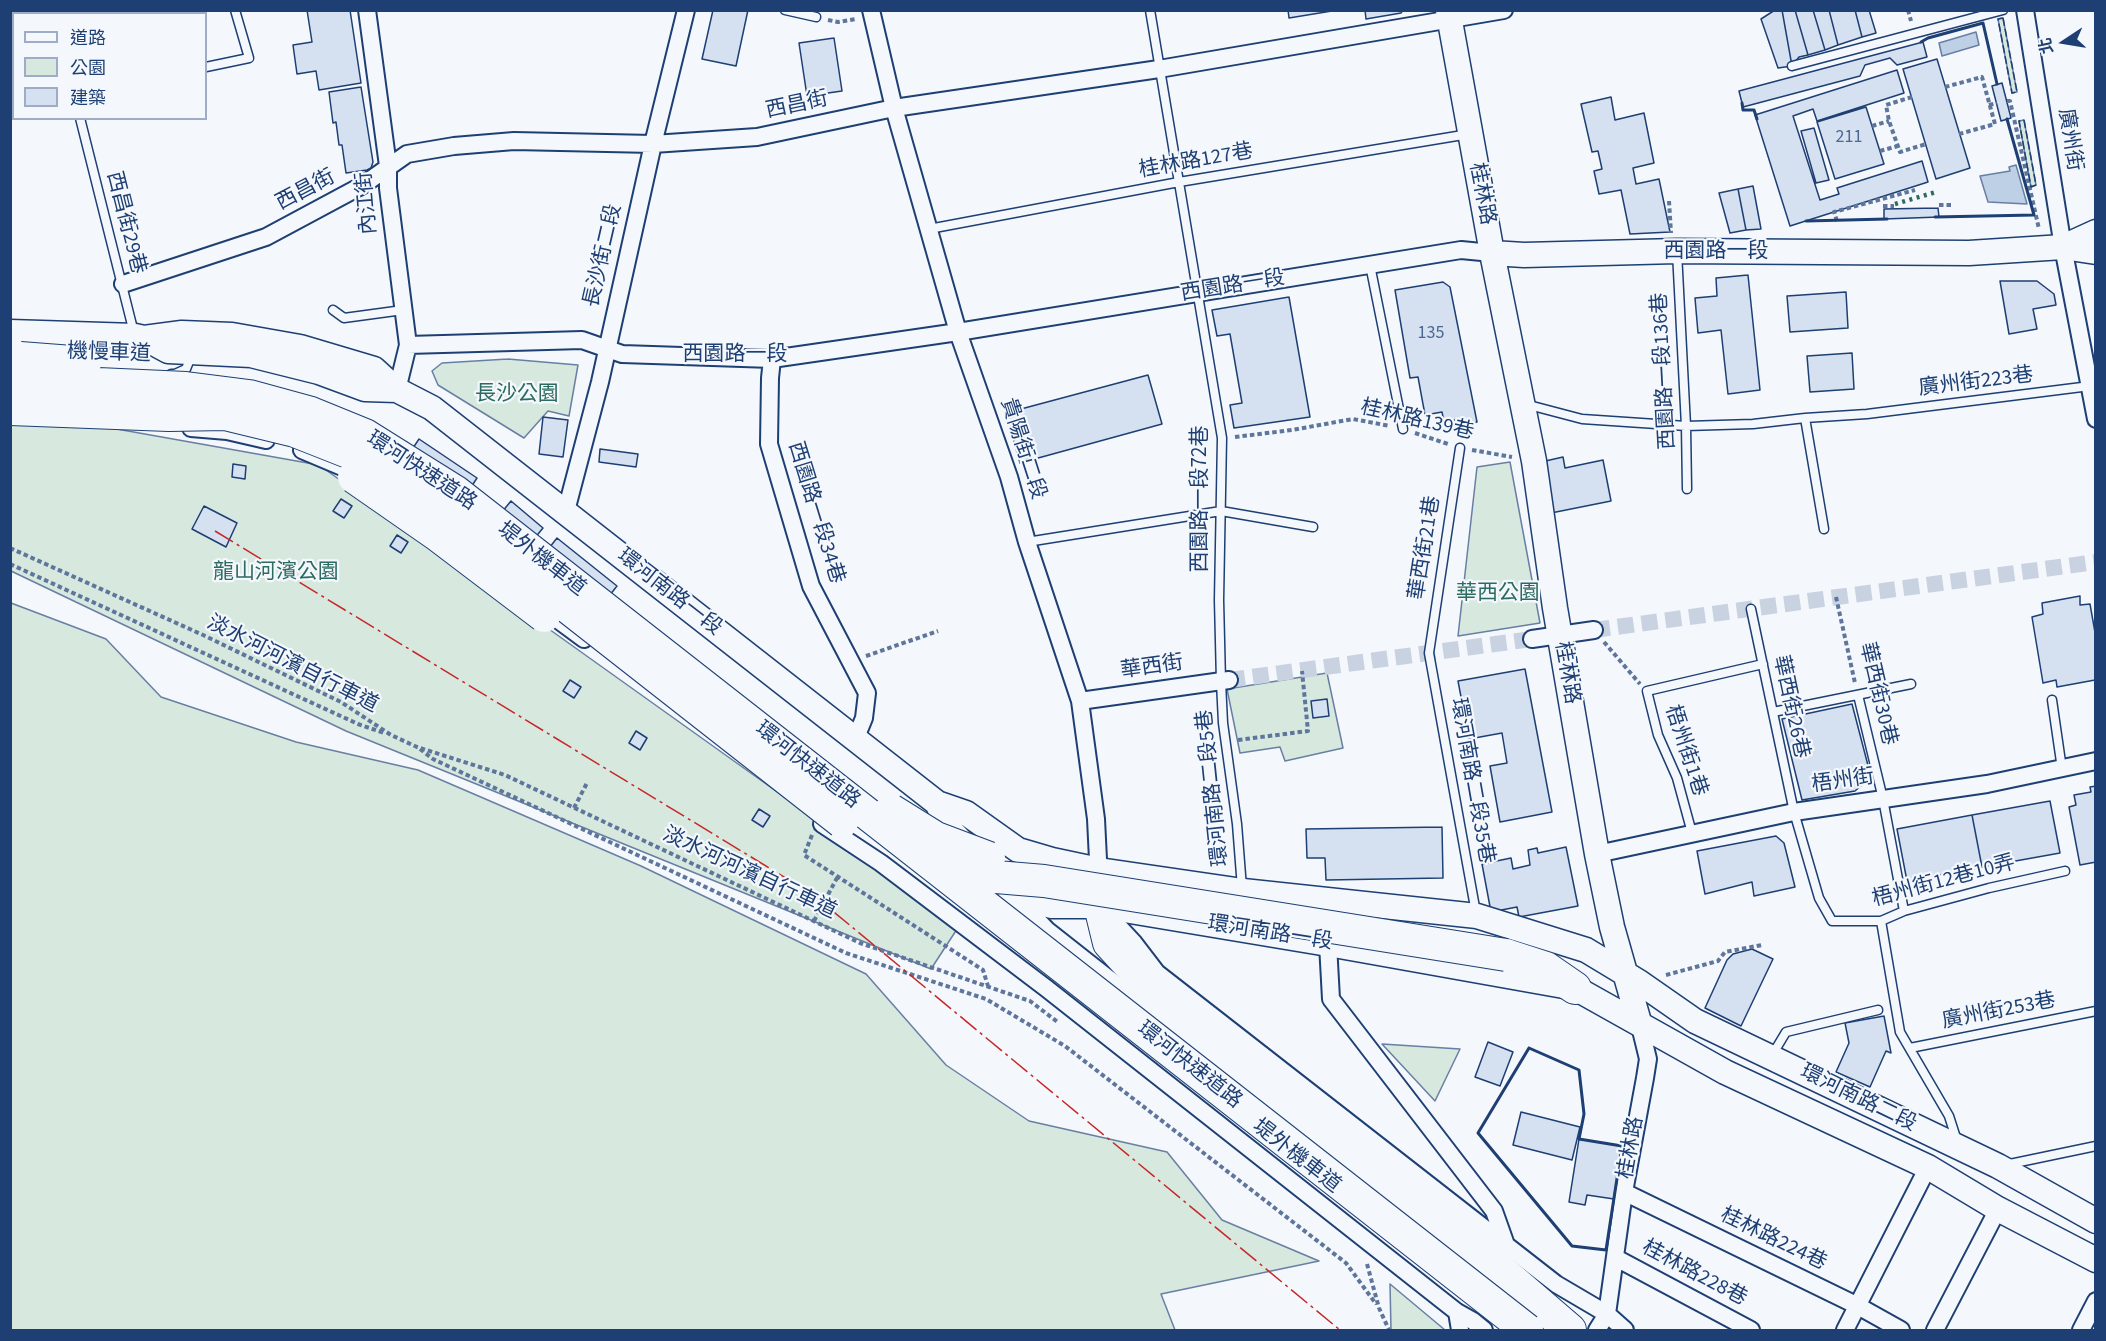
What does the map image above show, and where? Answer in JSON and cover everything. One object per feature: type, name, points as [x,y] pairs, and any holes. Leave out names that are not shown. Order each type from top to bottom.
[{"type":"highway","points":[[12,357],[256,377],[333,400],[407,435],[479,486],[886,806],[936,838],[1044,881]]},
{"type":"highway","name":"環河快速道路","points":[[12,357],[186,388],[249,396],[311,413],[365,435],[436,479],[466,499],[1527,1330]]},
{"type":"highway","name":"環河快速道路","points":[[10,407],[169,415],[225,414],[295,431],[361,457],[445,511],[1492,1330]]},
{"type":"highway","points":[[169,415],[306,456],[352,476],[463,554],[767,790],[813,818],[925,860],[996,877],[1044,881],[1506,955],[1546,968],[1575,988]]},
{"type":"highway","points":[[1100,906],[1109,943],[1155,993],[1442,1220],[1570,1330]]},
{"type":"street","name":"內江街","points":[[367,10],[388,166],[388,188],[408,345],[396,390]]},
{"type":"street","name":"長沙街二段","points":[[566,511],[600,382],[653,144],[686,10]]},
{"type":"street","name":"西昌街","points":[[123,285],[266,237],[363,185],[406,154],[454,146],[514,141],[653,144],[757,137],[894,108],[1159,69],[1449,16],[1504,10]]},
{"type":"street","name":"廣州街","points":[[2025,10],[2053,247],[2090,386],[2096,419]]},
{"type":"street","name":"貴陽街二段","points":[[872,14],[894,108],[958,332],[1009,477],[1027,542],[1080,700],[1096,819],[1100,906]]},
{"type":"street","name":"桂林路","points":[[1449,16],[1492,253],[1534,461],[1560,635],[1598,854],[1612,927],[1632,977],[1648,1059],[1624,1192],[1607,1314],[1597,1330]]},
{"type":"street","name":"西園路一段","points":[[2053,247],[2096,232]]},
{"type":"street","name":"西園路一段","points":[[408,345],[582,340],[622,354],[772,359],[958,332],[1461,250],[1524,255],[1675,251],[1969,253],[2053,247],[2096,252]]},
{"type":"street","name":"環河南路一段","points":[[12,357],[140,337],[182,333],[232,335],[300,347],[374,369],[396,390],[432,408],[566,511],[937,803],[966,813],[1018,850],[1099,870],[1243,891],[1477,916],[1586,950],[1632,977]]},
{"type":"street","name":"環河南路一段","points":[[140,337],[168,351],[251,355],[319,372],[365,389],[396,390]]},
{"type":"street","name":"西園路一段34巷","points":[[772,359],[769,444],[811,586],[867,693],[864,718],[855,740]]},
{"type":"street","name":"堤外機車道","points":[[10,407],[233,419],[294,433],[359,459],[443,513],[600,634],[835,820],[881,863]]},
{"type":"street","name":"堤外機車道","points":[[10,418],[227,431],[288,444],[352,471],[435,525],[830,831],[881,863],[1046,988],[1457,1312],[1484,1330]]},
{"type":"street","points":[[1532,639],[1594,630]]},
{"type":"street","name":"華西街","points":[[1080,700],[1225,681]]},
{"type":"street","name":"梧州街","points":[[1598,854],[1794,812],[2010,780],[2096,761]]},
{"type":"street","name":"環河南路一段","points":[[937,803],[950,830],[1016,897],[1052,906],[1100,906],[1575,988],[1639,1022]]},
{"type":"street","points":[[1016,897],[1047,930],[1555,1330]]},
{"type":"street","points":[[1100,906],[1157,973],[1556,1284],[1607,1314],[1625,1330]]},
{"type":"street","points":[[1328,944],[1331,999],[1494,1211],[1505,1243]]},
{"type":"street","name":"環河南路二段","points":[[1632,977],[1695,1021],[1998,1166],[2096,1221]]},
{"type":"street","name":"環河南路二段","points":[[1639,1022],[1682,1050],[1928,1167],[1998,1209],[2096,1260]]},
{"type":"street","points":[[1845,1330],[1928,1167]]},
{"type":"street","name":"桂林路224巷","points":[[1624,1192],[1858,1306],[1900,1330]]},
{"type":"street","points":[[1935,1330],[1998,1209]]},
{"type":"street","name":"桂林路228巷","points":[[1616,1258],[1751,1330]]},
{"type":"street","points":[[2081,1330],[2096,1301]]},
{"type":"street","points":[[1457,1312],[1460,1330]]},
{"type":"lane","points":[[207,67],[249,58],[235,10]]},
{"type":"lane","points":[[785,10],[816,17]]},
{"type":"lane","name":"西園路一段72巷","points":[[1150,10],[1222,438],[1219,600],[1225,681]]},
{"type":"lane","points":[[1792,66],[2003,10]]},
{"type":"lane","name":"西昌街29巷","points":[[81,120],[123,285],[140,337]]},
{"type":"lane","name":"桂林路127巷","points":[[929,229],[1179,182],[1470,134]]},
{"type":"lane","name":"西園路一段136巷","points":[[1675,251],[1686,426],[1687,489]]},
{"type":"lane","points":[[1370,265],[1403,429]]},
{"type":"lane","points":[[333,310],[344,318],[403,310]]},
{"type":"lane","name":"機慢車道","points":[[166,374],[175,374],[186,369],[194,351]]},
{"type":"lane","name":"機慢車道","points":[[56,370],[90,372]]},
{"type":"lane","name":"廣州街223巷","points":[[1522,404],[1582,419],[1686,426],[1753,424],[1867,414],[2090,386]]},
{"type":"lane","points":[[1805,418],[1824,529]]},
{"type":"lane","name":"華西街21巷","points":[[1429,653],[1460,448]]},
{"type":"lane","points":[[1027,542],[1221,512],[1313,527]]},
{"type":"lane","name":"華西街26巷","points":[[1751,609],[1794,812],[1819,898],[1832,921]]},
{"type":"lane","name":"環河南路二段35巷","points":[[1429,653],[1477,916]]},
{"type":"lane","name":"梧州街1巷","points":[[1692,833],[1677,778],[1658,735],[1647,691],[1762,664]]},
{"type":"lane","name":"環河南路二段5巷","points":[[1225,681],[1226,742],[1243,891]]},
{"type":"lane","points":[[1773,712],[1911,684]]},
{"type":"lane","name":"華西街30巷","points":[[1858,695],[1883,799],[1904,911]]},
{"type":"lane","points":[[2052,700],[2062,769]]},
{"type":"lane","name":"梧州街12巷10弄","points":[[1832,921],[1881,921],[1904,911],[1989,888],[2065,871]]},
{"type":"lane","points":[[1881,921],[1900,1032],[1949,1116],[1959,1148]]},
{"type":"lane","points":[[1771,1057],[1786,1032],[1878,1010]]},
{"type":"lane","name":"廣州街253巷","points":[[1910,1048],[2096,1011]]},
{"type":"lane","points":[[1998,1166],[2096,1146]]},
{"type":"path","points":[[816,17],[838,22],[872,14]]},
{"type":"path","points":[[1945,87],[1982,77],[1995,124],[1959,134]]},
{"type":"path","points":[[1912,97],[1886,105],[1889,121],[1900,152],[1926,144]]},
{"type":"path","points":[[2007,101],[2010,101],[2053,247]]},
{"type":"path","points":[[1989,105],[1997,103]]},
{"type":"path","points":[[1872,126],[1889,121]]},
{"type":"path","points":[[1880,151],[1898,146]]},
{"type":"path","points":[[1837,221],[1834,212],[1915,190]]},
{"type":"path","points":[[1669,201],[1675,251]]},
{"type":"path","points":[[1939,205],[1951,205]]},
{"type":"path","points":[[1883,206],[1894,206]]},
{"type":"path","name":"桂林路139巷","points":[[1222,438],[1292,430],[1353,419],[1403,429],[1460,448],[1534,461]]},
{"type":"path","name":"淡水河河濱自行車道","points":[[10,548],[203,635],[330,697],[391,735],[417,747],[505,775],[860,943],[1030,1001],[1067,1030]]},
{"type":"path","points":[[10,564],[358,724],[391,735]]},
{"type":"path","name":"華西街30巷","points":[[1836,597],[1858,695]]},
{"type":"path","points":[[1594,630],[1647,691]]},
{"type":"path","points":[[852,661],[939,631]]},
{"type":"path","points":[[1226,742],[1308,731],[1302,670]]},
{"type":"path","points":[[417,747],[433,759],[846,953],[987,999],[1065,1046],[1346,1263],[1379,1308]]},
{"type":"path","points":[[574,808],[587,783]]},
{"type":"path","points":[[812,834],[804,855],[983,970],[988,987]]},
{"type":"path","points":[[814,921],[838,876]]},
{"type":"path","points":[[1632,977],[1718,961],[1725,952],[1762,945]]},
{"type":"path","points":[[1366,1260],[1379,1308],[1389,1330]]},
{"type":"green space","points":[[2003,18],[2017,92],[2012,93],[1998,19]]},
{"type":"green space","points":[[2024,120],[2036,185],[2031,187],[2019,121]]},
{"type":"green space","name":"長沙公園","points":[[508,359],[578,365],[569,416],[548,411],[524,438],[438,385],[432,371],[442,363]]},
{"type":"green space","name":"龍山河濱公園","points":[[10,410],[319,465],[961,923],[931,969],[346,731],[11,571]]},
{"type":"green space","name":"華西公園","points":[[1510,462],[1540,623],[1458,636],[1477,467]]},
{"type":"green space","points":[[11,603],[106,639],[161,697],[296,742],[418,770],[641,866],[866,974],[946,1065],[1029,1121],[1167,1152],[1222,1220],[1319,1261],[1161,1294],[1175,1330],[11,1330]]},
{"type":"green space","points":[[1327,673],[1343,748],[1285,761],[1280,747],[1240,753],[1227,689]]},
{"type":"green space","points":[[1382,1044],[1460,1049],[1435,1101]]},
{"type":"green space","points":[[1390,1284],[1445,1330],[1391,1330]]},
{"type":"water","points":[[1976,32],[1979,45],[1942,56],[1939,43]]},
{"type":"water","points":[[2016,165],[2027,204],[1988,202],[1980,176],[2010,171],[2009,167]]},
{"type":"building","points":[[307,10],[350,10],[361,83],[319,90],[316,71],[297,74],[293,45],[312,42]]},
{"type":"building","points":[[713,10],[748,10],[736,66],[702,59]]},
{"type":"building","points":[[1288,10],[1338,10],[1289,18]]},
{"type":"building","points":[[1365,10],[1403,10],[1401,13],[1366,19]]},
{"type":"building","points":[[1775,10],[1782,10],[1792,66],[1778,68],[1761,19]]},
{"type":"building","points":[[1782,10],[1795,10],[1808,55],[1799,57],[1792,66]]},
{"type":"building","points":[[1795,10],[1813,10],[1825,50],[1808,55]]},
{"type":"building","points":[[1813,10],[1829,10],[1838,45],[1825,50]]},
{"type":"building","points":[[1829,10],[1855,10],[1862,37],[1838,45]]},
{"type":"building","points":[[1855,10],[1869,10],[1876,33],[1862,37]]},
{"type":"building","points":[[834,38],[842,91],[807,96],[799,43]]},
{"type":"building","points":[[1923,42],[1927,57],[1897,65],[1890,58],[1865,65],[1860,76],[1743,107],[1739,91]]},
{"type":"building","points":[[1937,59],[1970,168],[1936,179],[1903,69]]},
{"type":"building","points":[[1897,70],[1904,93],[1817,121],[1813,109],[1793,116],[1820,200],[1839,194],[1837,188],[1922,161],[1928,182],[1790,226],[1755,115]]},
{"type":"building","points":[[2002,83],[2011,118],[2001,121],[1992,86]]},
{"type":"building","points":[[361,87],[373,162],[371,168],[367,170],[346,173],[342,145],[339,145],[336,122],[333,123],[329,92]]},
{"type":"building","points":[[1611,97],[1615,120],[1644,113],[1654,163],[1633,168],[1636,184],[1659,179],[1670,232],[1630,234],[1621,190],[1599,194],[1594,171],[1602,169],[1598,151],[1592,152],[1581,104]]},
{"type":"building","points":[[1866,107],[1884,164],[1835,179],[1817,122]]},
{"type":"building","points":[[1814,128],[1829,180],[1816,183],[1801,131]]},
{"type":"building","points":[[1753,186],[1761,229],[1746,230],[1738,189]]},
{"type":"building","points":[[1738,189],[1746,230],[1730,233],[1719,193]]},
{"type":"building","points":[[1938,208],[1939,217],[1884,219],[1884,209]]},
{"type":"building","points":[[1748,275],[1760,390],[1728,394],[1721,330],[1698,333],[1695,298],[1717,296],[1716,278]]},
{"type":"building","points":[[2000,281],[2037,281],[2054,294],[2056,305],[2033,309],[2037,329],[2009,334]]},
{"type":"building","points":[[1443,282],[1450,287],[1477,422],[1463,425],[1461,419],[1444,422],[1442,412],[1425,415],[1418,377],[1410,378],[1395,290]]},
{"type":"building","points":[[1846,292],[1848,328],[1790,332],[1787,296]]},
{"type":"building","points":[[1289,297],[1310,417],[1234,428],[1230,405],[1242,403],[1230,334],[1217,336],[1212,310]]},
{"type":"building","points":[[1852,353],[1854,389],[1810,392],[1807,356]]},
{"type":"building","points":[[1148,375],[1162,424],[1020,463],[1006,413]]},
{"type":"building","points":[[543,417],[568,420],[563,457],[539,454]]},
{"type":"building","points":[[419,439],[477,478],[462,501],[403,463]]},
{"type":"building","points":[[600,449],[638,454],[636,467],[599,462]]},
{"type":"building","points":[[1563,457],[1565,468],[1603,460],[1611,501],[1551,513],[1541,462]]},
{"type":"building","points":[[233,464],[246,466],[245,479],[232,477]]},
{"type":"building","points":[[341,499],[352,506],[344,518],[333,511]]},
{"type":"building","points":[[511,501],[543,528],[524,551],[492,524]]},
{"type":"building","points":[[204,506],[237,523],[226,547],[192,529]]},
{"type":"building","points":[[397,535],[408,542],[401,553],[390,546]]},
{"type":"building","points":[[557,538],[617,586],[598,610],[538,562]]},
{"type":"building","points":[[2080,596],[2080,605],[2090,604],[2096,638],[2095,680],[2057,687],[2056,680],[2043,683],[2032,617],[2043,614],[2042,603]]},
{"type":"building","points":[[1525,669],[1552,812],[1500,822],[1490,766],[1507,763],[1502,733],[1469,739],[1458,681]]},
{"type":"building","points":[[570,680],[581,687],[574,698],[563,691]]},
{"type":"building","points":[[1327,699],[1329,716],[1313,718],[1311,701]]},
{"type":"building","points":[[1852,704],[1871,777],[1855,791],[1802,800],[1782,719]]},
{"type":"building","points":[[636,731],[647,738],[640,750],[629,743]]},
{"type":"building","points":[[2096,786],[2096,862],[2080,865],[2069,807],[2076,805],[2074,795],[2091,792],[2090,787]]},
{"type":"building","points":[[2050,801],[2060,853],[1982,867],[1972,815]]},
{"type":"building","points":[[759,809],[770,816],[763,827],[752,820]]},
{"type":"building","points":[[1972,815],[1982,867],[1907,881],[1897,829]]},
{"type":"building","points":[[1442,827],[1443,878],[1326,880],[1325,858],[1307,858],[1306,829]]},
{"type":"building","points":[[1776,836],[1784,843],[1795,887],[1754,896],[1752,882],[1705,894],[1697,851]]},
{"type":"building","points":[[1566,847],[1578,906],[1519,917],[1517,907],[1491,912],[1482,864],[1511,858],[1513,869],[1530,865],[1528,850],[1537,848],[1538,853]]},
{"type":"building","points":[[1752,949],[1773,959],[1741,1026],[1705,1008],[1727,960],[1733,954]]},
{"type":"building","points":[[1884,1016],[1891,1053],[1886,1051],[1870,1087],[1836,1072],[1849,1043],[1845,1023]]},
{"type":"building","points":[[1488,1042],[1513,1052],[1500,1086],[1475,1077]]},
{"type":"building","points":[[1521,1112],[1580,1127],[1572,1160],[1513,1145]]},
{"type":"building","points":[[1579,1139],[1622,1146],[1614,1199],[1587,1195],[1585,1205],[1569,1202]]},
{"type":"tunnel","points":[[1594,630],[2096,562]]},
{"type":"tunnel","points":[[1229,680],[1532,639]]},
{"type":"hedge","points":[[1895,204],[1936,192]]},
{"type":"fence","points":[[2003,18],[2017,92],[2012,93],[1998,19],[2003,18]]},
{"type":"fence","points":[[2024,120],[2036,185],[2031,187],[2019,121],[2024,120]]},
{"type":"wall","points":[[1921,42],[1983,23],[1997,84]]},
{"type":"wall","points":[[1742,103],[1743,110],[1754,110],[1757,119]]},
{"type":"wall","points":[[1935,217],[2034,215],[2007,119]]},
{"type":"wall","points":[[1806,221],[1887,219]]},
{"type":"wall","points":[[1529,1048],[1579,1070],[1584,1114],[1579,1139],[1622,1146],[1606,1250],[1572,1246],[1478,1133],[1529,1048]]},
{"type":"power","points":[[215,531],[812,894],[1340,1330]]}]
